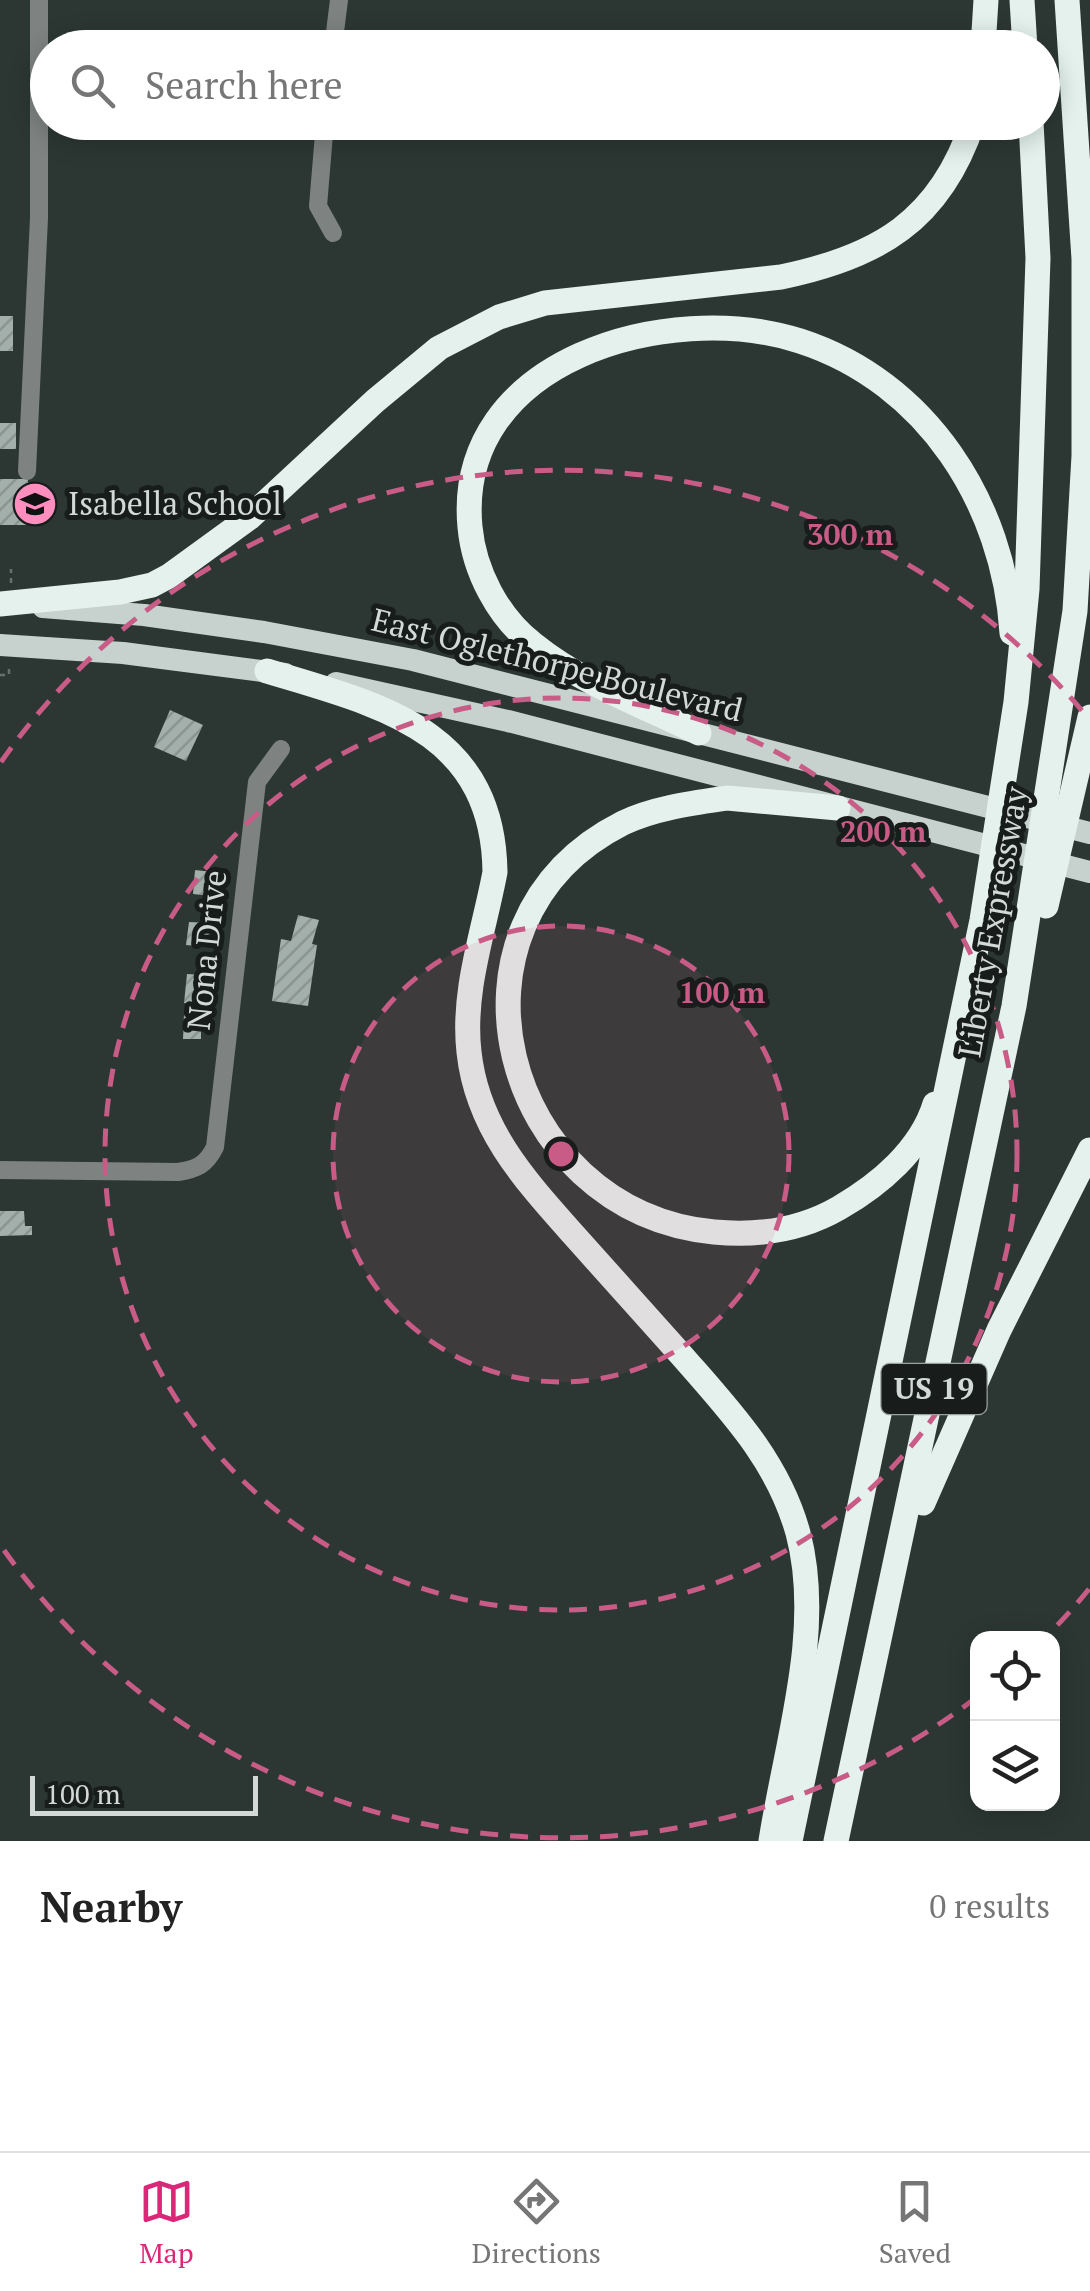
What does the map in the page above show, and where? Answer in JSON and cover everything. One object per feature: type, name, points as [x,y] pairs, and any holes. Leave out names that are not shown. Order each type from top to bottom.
[{"type":"highway","points":[[984,30],[986,0]]},
{"type":"highway","points":[[1022,0],[1024,30]]},
{"type":"highway","name":"Liberty Expressway","points":[[836,1841],[1032,937],[1075,611],[1084,456],[1084,259],[1068,0]]},
{"type":"highway","points":[[0,606],[105,594],[152,585],[169,576],[249,518],[375,401],[439,348],[499,318],[546,303],[781,277],[812,271],[873,249],[919,216],[937,196],[967,140]]},
{"type":"highway","name":"Liberty Expressway","points":[[790,1841],[982,920],[1016,702],[1027,589],[1038,258],[1032,140]]},
{"type":"highway","points":[[699,732],[610,690],[532,644],[512,624],[486,584],[477,561],[469,513],[481,444],[497,418],[524,390],[545,374],[602,347],[681,330],[747,329],[818,348],[864,371],[891,390],[937,435],[976,492],[1002,560],[1012,624],[1016,702]]},
{"type":"highway","points":[[267,671],[398,714],[441,744],[466,774],[485,809],[494,853],[492,887],[470,988],[467,1030],[472,1074],[486,1117],[520,1175],[747,1430],[782,1490],[798,1536],[808,1606],[804,1654],[770,1841]]},
{"type":"highway","points":[[1032,937],[1090,717]]},
{"type":"highway","points":[[838,808],[727,798],[669,809],[622,824],[588,846],[558,874],[528,919],[517,950],[509,1002],[514,1059],[522,1086],[546,1134],[590,1182],[615,1200],[671,1224],[701,1231],[753,1234],[813,1222],[860,1195],[910,1150],[932,1114],[961,1023]]},
{"type":"highway","points":[[890,1597],[932,1478],[964,1404],[1090,1150]]},
{"type":"main road","name":"East Oglethorpe Boulevard","points":[[0,606],[144,614],[300,638],[500,681],[1090,833]]},
{"type":"main road","name":"East Oglethorpe Boulevard","points":[[0,646],[123,653],[267,671],[508,721],[1090,872]]},
{"type":"street","points":[[38,0],[38,30]]},
{"type":"street","points":[[336,30],[339,0]]},
{"type":"street","points":[[27,471],[39,218],[39,140]]},
{"type":"street","points":[[324,140],[318,206],[333,233]]},
{"type":"street","name":"Nona Drive","points":[[0,1170],[178,1172],[206,1162],[215,1146],[258,782],[281,749]]},
{"type":"path","points":[[0,675],[9,675]]},
{"type":"building","points":[[0,316],[13,316],[13,351],[0,351]]},
{"type":"building","points":[[0,423],[16,423],[16,449],[0,449]]},
{"type":"building","points":[[0,479],[28,479],[28,525],[0,525]]},
{"type":"building","points":[[170,710],[203,725],[186,761],[154,747]]},
{"type":"building","points":[[195,870],[213,872],[211,896],[193,894]]},
{"type":"building","points":[[298,915],[319,920],[312,944],[317,945],[308,1006],[272,1001],[281,939],[291,941]]},
{"type":"building","points":[[189,922],[210,923],[207,947],[186,945]]},
{"type":"building","points":[[187,974],[203,975],[201,1005],[184,1003]]},
{"type":"building","points":[[184,1014],[201,1015],[201,1039],[183,1039]]},
{"type":"building","points":[[0,1211],[24,1211],[25,1226],[32,1226],[32,1235],[0,1236]]},
{"type":"place","name":"Isabella School","points":[[35,504]]}]
